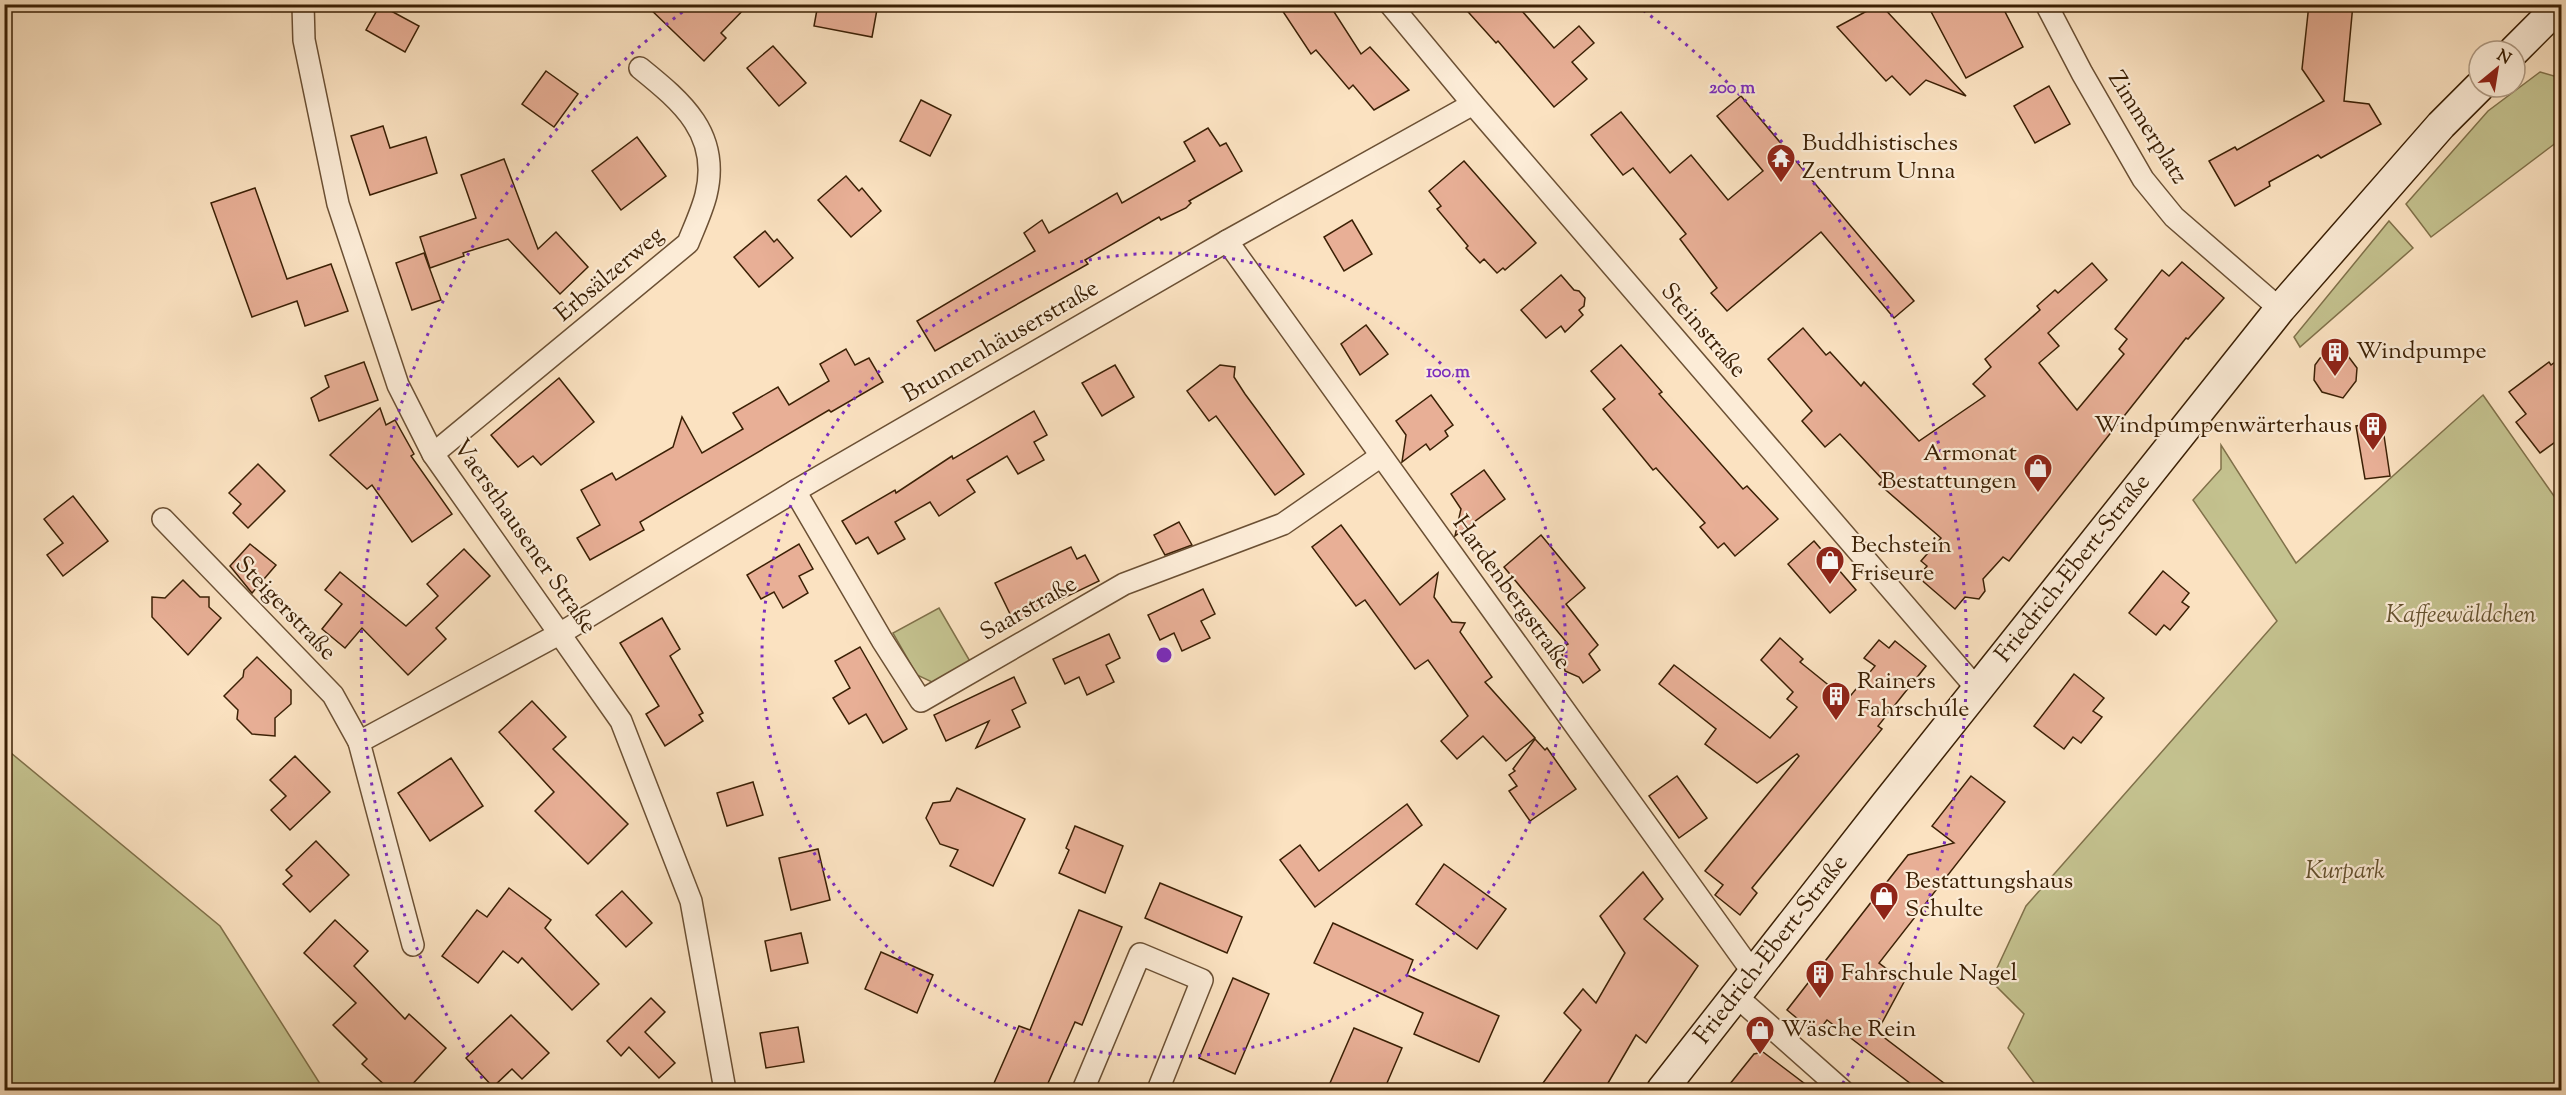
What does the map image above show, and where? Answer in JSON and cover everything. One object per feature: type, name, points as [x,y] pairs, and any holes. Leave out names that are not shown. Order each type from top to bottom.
[{"type":"main road","points":[[2526,39],[2561,4]]},
{"type":"main road","name":"Friedrich-Ebert-Straße","points":[[1662,1090],[2280,309],[2441,125],[2467,99]]},
{"type":"street","name":"Vaersthausener Straße","points":[[303,4],[304,40],[338,204],[398,385],[434,454],[621,721],[691,901],[725,1090]]},
{"type":"street","name":"Steinstraße","points":[[1390,4],[1473,104],[1978,690]]},
{"type":"street","name":"Zimmerplatz","points":[[2046,4],[2082,73],[2143,179],[2174,217],[2280,309]]},
{"type":"street","name":"Erbsälzerweg","points":[[434,454],[688,243],[706,197],[710,175],[704,139],[696,120],[678,98],[640,68]]},
{"type":"street","name":"Brunnenhäuserstraße","points":[[561,633],[795,491],[1227,241],[1473,104]]},
{"type":"street","name":"Hardenbergstraße","points":[[1227,241],[1381,456],[1745,985],[1842,1090]]},
{"type":"street","name":"Saarstraße","points":[[795,491],[921,701],[1124,584],[1283,524],[1381,456]]},
{"type":"street","name":"Steigerstraße","points":[[163,519],[333,695],[359,742],[413,945]]},
{"type":"street","points":[[359,742],[561,633]]},
{"type":"street","points":[[1083,1090],[1140,954],[1202,980],[1158,1090]]},
{"type":"green space","points":[[2540,72],[2561,78],[2561,139],[2431,237],[2406,204],[2488,111],[2504,99],[2527,99],[2527,82]]},
{"type":"green space","points":[[2389,221],[2413,248],[2300,347],[2294,337]]},
{"type":"green space","name":"Kurpark","points":[[2483,395],[2561,506],[2561,1090],[2037,1090],[2038,1088],[2008,1048],[2024,1014],[1991,981],[2026,906],[2277,621],[2193,500],[2221,469],[2221,445],[2296,563]]},
{"type":"green space","points":[[939,608],[971,663],[934,683],[917,675],[893,633]]},
{"type":"green space","points":[[5,748],[220,926],[324,1090],[5,1090]]},
{"type":"building","points":[[645,4],[749,4],[721,33],[726,38],[704,61]]},
{"type":"building","points":[[818,4],[878,4],[872,37],[814,26]]},
{"type":"building","points":[[1278,4],[1329,4],[1361,54],[1370,47],[1409,90],[1374,110],[1353,85],[1349,89],[1316,50],[1311,54]]},
{"type":"building","points":[[1461,4],[1516,4],[1554,48],[1579,26],[1594,43],[1572,62],[1587,79],[1554,107],[1498,41],[1496,43]]},
{"type":"building","points":[[1880,4],[1966,96],[1926,80],[1910,95],[1892,76],[1886,81],[1837,27]]},
{"type":"building","points":[[1927,4],[2001,4],[2023,47],[1966,78]]},
{"type":"building","points":[[2309,4],[2353,4],[2344,101],[2369,104],[2381,124],[2321,158],[2318,155],[2269,182],[2270,186],[2235,206],[2209,161],[2235,147],[2237,150],[2324,101],[2302,69]]},
{"type":"building","points":[[380,5],[419,26],[405,52],[366,30]]},
{"type":"building","points":[[773,46],[806,83],[779,106],[747,68]]},
{"type":"building","points":[[546,71],[578,94],[554,127],[522,104]]},
{"type":"building","points":[[2049,86],[2070,124],[2035,143],[2014,106]]},
{"type":"building","points":[[1741,96],[1914,301],[1894,318],[1821,232],[1727,311],[1711,293],[1717,288],[1680,239],[1686,234],[1633,168],[1623,175],[1591,135],[1621,112],[1670,173],[1691,155],[1728,200],[1763,171],[1717,116]]},
{"type":"building","points":[[921,100],[951,115],[930,156],[900,141]]},
{"type":"building","points":[[383,126],[390,148],[426,137],[437,173],[370,195],[351,136]]},
{"type":"building","points":[[1208,128],[1220,146],[1226,143],[1242,171],[1189,201],[1191,203],[1186,208],[1161,220],[1159,217],[1085,260],[1088,264],[935,351],[917,321],[1035,251],[1024,233],[1042,220],[1049,233],[1117,193],[1122,203],[1195,161],[1184,142]]},
{"type":"building","points":[[637,137],[666,176],[621,210],[592,171]]},
{"type":"building","points":[[504,159],[538,249],[556,232],[588,267],[560,294],[508,239],[463,253],[464,256],[430,268],[420,237],[476,218],[461,175]]},
{"type":"building","points":[[1464,161],[1536,243],[1505,270],[1503,268],[1497,273],[1484,259],[1480,263],[1466,248],[1468,246],[1437,209],[1441,206],[1429,191]]},
{"type":"building","points":[[846,176],[859,191],[862,188],[881,211],[851,237],[818,200]]},
{"type":"building","points":[[255,188],[287,279],[331,264],[348,311],[305,326],[297,301],[252,317],[211,203]]},
{"type":"building","points":[[1352,220],[1372,254],[1344,271],[1324,237]]},
{"type":"building","points":[[765,231],[774,242],[777,239],[793,258],[759,287],[734,257]]},
{"type":"building","points":[[424,253],[441,300],[412,310],[396,263]]},
{"type":"building","points":[[2182,262],[2224,298],[2188,339],[2186,338],[2009,561],[2003,557],[1983,579],[1985,591],[1979,599],[1965,597],[1955,609],[1918,577],[1927,566],[1921,561],[1941,538],[1879,484],[1883,480],[1840,434],[1825,447],[1802,421],[1812,411],[1768,359],[1803,328],[1826,355],[1830,352],[1861,386],[1864,382],[1919,441],[1985,396],[1973,384],[1991,367],[1985,359],[2040,310],[2037,306],[2055,290],[2058,293],[2092,263],[2107,280],[2048,333],[2059,346],[2039,363],[2077,410],[2124,354],[2119,349],[2127,339],[2115,329],[2162,270],[2169,276]]},
{"type":"building","points":[[1561,275],[1574,290],[1579,291],[1585,298],[1584,306],[1579,310],[1583,315],[1565,332],[1561,326],[1546,338],[1521,310]]},
{"type":"building","points":[[1366,325],[1388,354],[1360,375],[1341,344]]},
{"type":"building","points":[[1621,345],[1662,392],[1659,394],[1743,489],[1747,486],[1778,519],[1735,556],[1724,543],[1718,548],[1700,527],[1705,523],[1656,468],[1653,470],[1603,409],[1615,399],[1591,371]]},
{"type":"building","points":[[846,349],[855,365],[869,358],[883,382],[831,412],[829,410],[640,522],[644,530],[590,560],[577,538],[600,525],[581,490],[612,473],[616,480],[673,447],[682,417],[702,453],[743,429],[733,413],[778,387],[789,405],[829,381],[820,364]]},
{"type":"building","name":"Windpumpe","points":[[2334,352],[2348,356],[2357,368],[2356,381],[2343,398],[2322,392],[2314,380],[2315,365],[2320,358]]},
{"type":"building","points":[[2562,357],[2562,437],[2540,453],[2516,422],[2526,414],[2509,392],[2549,362],[2551,365]]},
{"type":"building","points":[[364,362],[378,400],[319,421],[311,398],[329,387],[325,376]]},
{"type":"building","points":[[1115,365],[1134,397],[1102,416],[1082,383]]},
{"type":"building","points":[[1220,365],[1235,367],[1234,377],[1304,474],[1275,495],[1216,416],[1209,421],[1187,391]]},
{"type":"building","points":[[559,378],[594,422],[541,465],[533,456],[518,467],[491,435]]},
{"type":"building","points":[[1431,395],[1453,425],[1445,431],[1448,436],[1430,450],[1426,444],[1402,462],[1406,435],[1396,421]]},
{"type":"building","points":[[380,408],[386,425],[395,420],[414,454],[411,456],[452,514],[412,542],[372,485],[367,489],[330,455]]},
{"type":"building","points":[[1034,411],[1047,435],[1034,442],[1044,460],[1018,474],[1007,456],[967,480],[975,492],[939,516],[930,502],[895,522],[905,539],[878,554],[868,537],[856,544],[842,521],[895,490],[896,493],[952,456],[953,459]]},
{"type":"building","name":"Windpumpenwärterhaus","points":[[2382,422],[2390,476],[2365,479],[2356,426]]},
{"type":"building","points":[[258,464],[285,491],[248,528],[233,513],[241,504],[229,493]]},
{"type":"building","points":[[1484,470],[1505,499],[1455,536],[1461,509],[1451,494]]},
{"type":"building","points":[[73,496],[108,541],[63,576],[47,555],[63,543],[44,519]]},
{"type":"building","points":[[1179,522],[1192,545],[1165,555],[1154,535]]},
{"type":"building","points":[[1341,525],[1400,605],[1438,573],[1434,597],[1452,622],[1465,623],[1460,632],[1492,677],[1485,682],[1535,738],[1506,761],[1483,736],[1457,759],[1441,741],[1468,716],[1428,660],[1415,669],[1365,600],[1356,606],[1312,547]]},
{"type":"building","points":[[1541,535],[1585,588],[1566,604],[1598,645],[1589,654],[1600,670],[1583,683],[1579,677],[1565,671],[1561,648],[1568,644],[1504,567]]},
{"type":"building","name":"Bechstein Friseure","points":[[1814,541],[1856,590],[1830,613],[1788,564]]},
{"type":"building","points":[[250,544],[276,565],[252,593],[230,566]]},
{"type":"building","points":[[799,544],[813,569],[799,576],[808,593],[783,608],[774,592],[761,599],[747,575]]},
{"type":"building","points":[[1071,547],[1077,559],[1085,555],[1099,581],[1014,622],[995,583]]},
{"type":"building","points":[[464,549],[490,576],[436,628],[446,639],[408,675],[362,628],[345,648],[322,629],[342,604],[325,590],[340,572],[406,626],[438,596],[427,584]]},
{"type":"building","points":[[2163,571],[2189,593],[2182,602],[2189,607],[2170,630],[2164,625],[2156,635],[2129,613]]},
{"type":"building","points":[[183,580],[200,597],[209,597],[209,607],[221,618],[188,655],[152,617],[152,597],[165,598]]},
{"type":"building","points":[[1203,589],[1215,614],[1201,621],[1210,638],[1182,651],[1174,633],[1160,640],[1148,615]]},
{"type":"building","points":[[662,618],[680,649],[670,656],[703,713],[699,715],[703,721],[665,746],[646,714],[659,706],[620,643]]},
{"type":"building","points":[[1109,634],[1120,658],[1106,665],[1114,682],[1087,695],[1079,677],[1065,684],[1053,659]]},
{"type":"building","points":[[1780,638],[1803,659],[1800,662],[1847,700],[1875,666],[1864,658],[1879,640],[1889,648],[1895,641],[1926,666],[1878,726],[1882,729],[1752,888],[1757,893],[1740,915],[1715,895],[1723,885],[1705,871],[1799,756],[1797,754],[1757,783],[1705,744],[1716,729],[1659,684],[1674,665],[1770,738],[1797,707],[1787,699],[1793,692],[1761,660]]},
{"type":"building","points":[[860,647],[907,729],[883,743],[866,714],[849,724],[833,698],[850,688],[835,661]]},
{"type":"building","points":[[257,657],[291,690],[291,704],[275,718],[275,736],[252,734],[237,719],[238,710],[224,696],[243,677],[244,670]]},
{"type":"building","points":[[2074,674],[2104,698],[2093,711],[2102,717],[2081,743],[2073,737],[2064,749],[2034,726]]},
{"type":"building","points":[[1014,677],[1026,703],[1012,710],[1020,727],[976,748],[989,721],[946,741],[934,715]]},
{"type":"building","points":[[532,701],[566,737],[553,749],[628,824],[588,864],[535,811],[554,792],[499,732]]},
{"type":"building","points":[[1535,739],[1545,750],[1547,748],[1576,789],[1530,821],[1509,791],[1517,786],[1509,775],[1515,771],[1513,769]]},
{"type":"building","points":[[295,756],[330,792],[290,830],[271,810],[286,796],[270,780]]},
{"type":"building","points":[[451,758],[483,806],[430,841],[398,793]]},
{"type":"building","points":[[1677,776],[1707,818],[1679,838],[1649,796]]},
{"type":"building","points":[[1971,776],[2005,802],[1879,963],[1904,982],[1877,1032],[1953,1090],[1919,1090],[1827,1020],[1816,1034],[1787,1010],[1908,855],[1954,843],[1932,826]]},
{"type":"building","points":[[753,782],[763,815],[727,826],[717,793]]},
{"type":"building","points":[[957,788],[1025,819],[993,886],[950,866],[958,850],[940,844],[926,818],[933,803],[950,801]]},
{"type":"building","points":[[1407,804],[1422,825],[1315,907],[1280,860],[1300,845],[1319,871]]},
{"type":"building","points":[[1075,826],[1123,846],[1105,893],[1059,873],[1069,850],[1066,848]]},
{"type":"building","points":[[316,841],[349,875],[310,912],[283,884],[292,876],[286,870]]},
{"type":"building","points":[[818,849],[830,900],[791,910],[779,858]]},
{"type":"building","points":[[1444,864],[1506,909],[1477,949],[1416,904]]},
{"type":"building","points":[[1643,872],[1663,899],[1644,919],[1698,966],[1646,1043],[1636,1035],[1604,1090],[1538,1090],[1581,1030],[1564,1013],[1583,989],[1596,1003],[1625,953],[1600,916]]},
{"type":"building","points":[[1160,883],[1242,917],[1227,953],[1145,918]]},
{"type":"building","points":[[509,888],[551,920],[545,928],[599,984],[572,1010],[522,958],[518,963],[503,951],[478,983],[442,956],[477,910],[487,917]]},
{"type":"building","points":[[622,891],[652,923],[626,947],[596,915]]},
{"type":"building","points":[[1079,910],[1122,927],[1082,1025],[1075,1022],[1045,1090],[991,1090],[1019,1026],[1030,1030]]},
{"type":"building","points":[[335,920],[368,951],[354,966],[405,1019],[409,1014],[446,1048],[407,1090],[390,1090],[362,1064],[367,1059],[333,1025],[356,1003],[304,953]]},
{"type":"building","points":[[1333,923],[1413,960],[1407,975],[1499,1016],[1479,1062],[1414,1034],[1423,1013],[1314,963]]},
{"type":"building","points":[[801,933],[808,963],[771,971],[765,941]]},
{"type":"building","points":[[881,952],[933,975],[917,1013],[865,989]]},
{"type":"building","points":[[1233,978],[1269,994],[1235,1074],[1199,1058]]},
{"type":"building","points":[[651,998],[665,1012],[645,1032],[675,1063],[659,1078],[629,1047],[621,1056],[607,1041]]},
{"type":"building","points":[[511,1015],[549,1053],[522,1079],[512,1069],[493,1087],[466,1058]]},
{"type":"building","points":[[798,1027],[804,1062],[766,1068],[760,1033]]},
{"type":"building","points":[[1354,1028],[1402,1048],[1384,1090],[1327,1090]]},
{"type":"building","points":[[1763,1052],[1813,1090],[1725,1090],[1754,1054]]},
{"type":"place","name":"Buddhistisches Zentrum Unna","points":[[1781,184]]},
{"type":"place","name":"Windpumpe","points":[[2335,378]]},
{"type":"place","name":"Windpumpenwärterhaus","points":[[2373,452]]},
{"type":"place","name":"Armonat Bestattungen","points":[[2038,494]]},
{"type":"place","name":"Bechstein Friseure","points":[[1830,586]]},
{"type":"place","name":"Rainers Fahrschule","points":[[1836,722]]},
{"type":"place","name":"Bestattungshaus Schulte","points":[[1884,922]]},
{"type":"place","name":"Fahrschule Nagel","points":[[1820,1000]]},
{"type":"place","name":"Wäsche Rein","points":[[1760,1056]]},
{"type":"park label","name":"Kaffeewäldchen","points":[[2461,616]]}]
